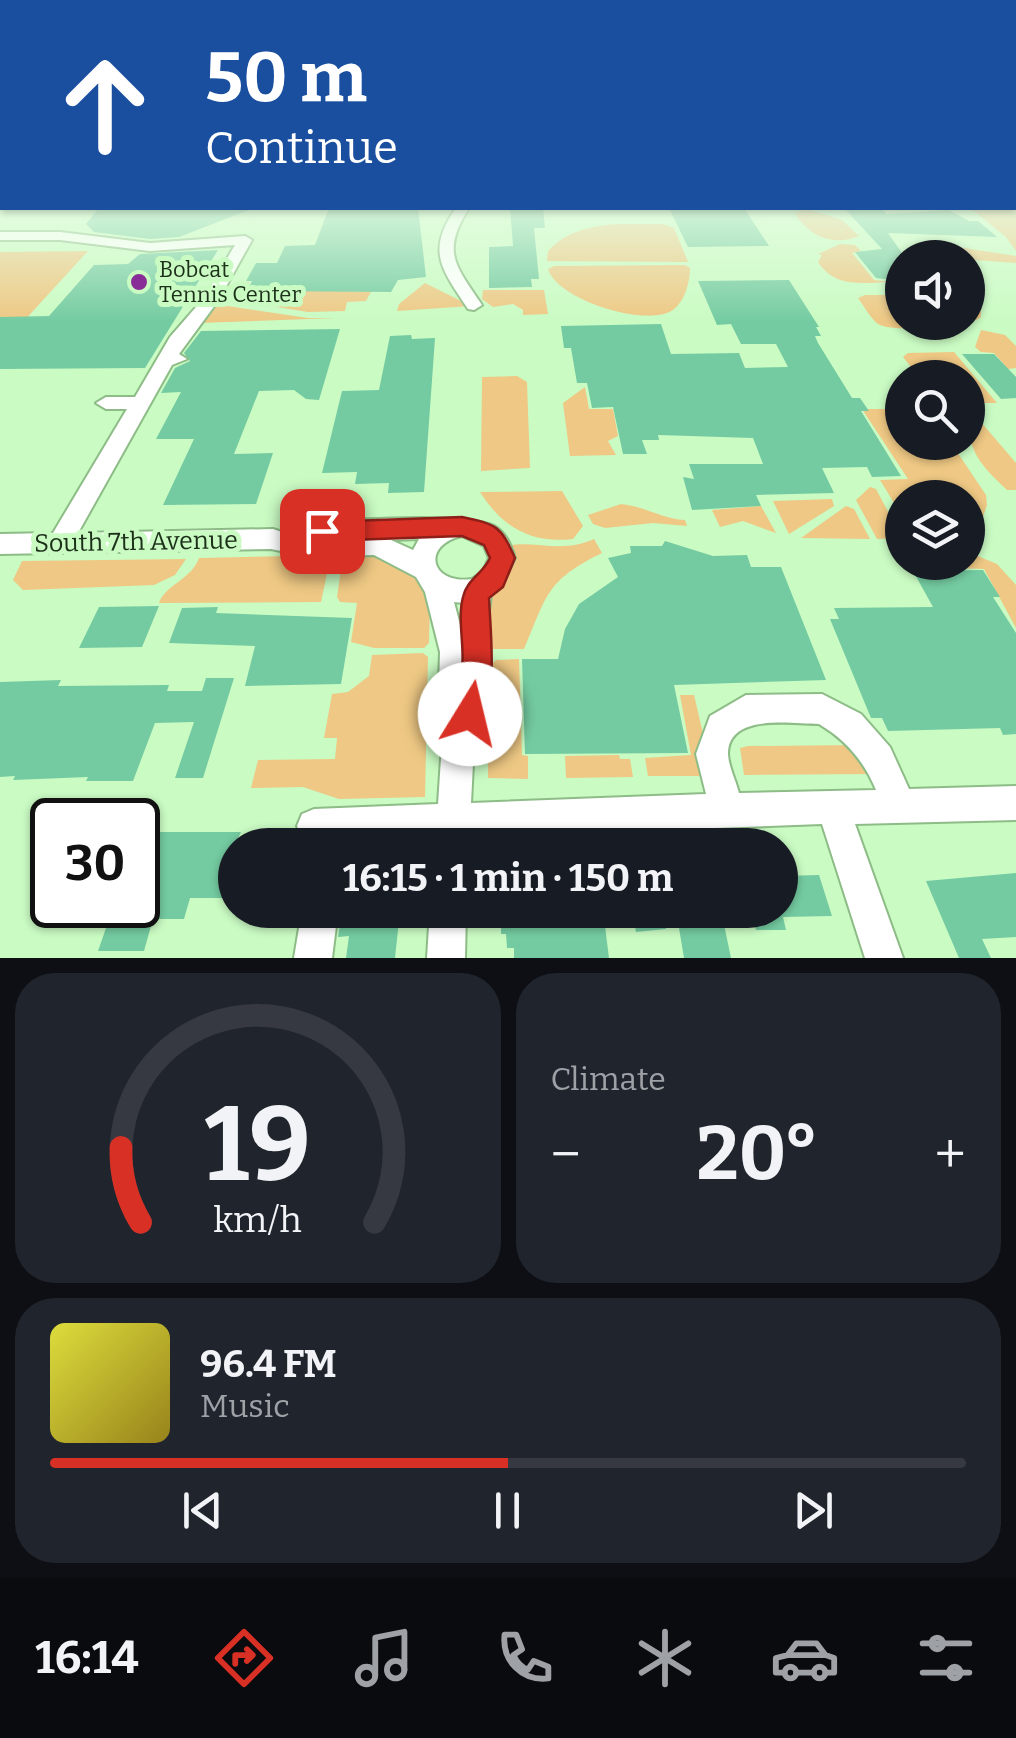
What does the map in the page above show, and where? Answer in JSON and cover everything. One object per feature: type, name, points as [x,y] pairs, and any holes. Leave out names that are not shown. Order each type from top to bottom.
[{"type":"street","points":[[447,233],[445,242],[456,277],[474,305]]},
{"type":"street","points":[[0,236],[60,236],[150,247],[244,240],[210,301],[179,337],[172,360],[141,403],[60,543]]},
{"type":"street","points":[[106,404],[141,403]]},
{"type":"street","points":[[452,828],[458,744],[476,690],[474,620],[480,588],[500,568],[500,548],[486,532],[462,526],[430,541],[424,551],[454,652],[453,721],[458,744]]},
{"type":"street","name":"South 7th Avenue","points":[[272,539],[283,532],[450,529]]},
{"type":"street","name":"South 7th Avenue","points":[[0,544],[272,539],[306,546],[370,544],[391,549],[430,577]]},
{"type":"street","points":[[430,577],[456,592],[480,588]]},
{"type":"street","points":[[727,810],[712,754],[721,727],[746,710],[822,708],[850,725],[879,758],[900,806]]},
{"type":"street","points":[[521,828],[727,810],[1016,803]]},
{"type":"street","points":[[833,808],[884,958]]},
{"type":"street","points":[[313,958],[317,928]]},
{"type":"street","points":[[446,958],[447,928]]},
{"type":"shaded area","points":[[676,233],[688,262],[547,261],[548,251],[572,234]]},
{"type":"shaded area","points":[[856,233],[859,236],[831,240],[815,234]]},
{"type":"shaded area","points":[[1001,233],[1016,233],[1016,251]]},
{"type":"shaded area","points":[[840,244],[855,245],[861,251],[852,253],[874,280],[885,282],[841,280],[825,270],[818,262],[822,255],[818,254]]},
{"type":"shaded area","points":[[88,251],[0,347],[0,252]]},
{"type":"shaded area","points":[[985,251],[1016,256],[1016,263],[985,261]]},
{"type":"shaded area","points":[[554,266],[690,268],[689,279],[677,306],[661,315],[644,316],[585,300],[568,291],[548,269]]},
{"type":"shaded area","points":[[249,282],[245,292],[372,290],[366,301],[347,302],[345,311],[308,312],[221,298],[219,294],[235,283]]},
{"type":"shaded area","points":[[425,283],[471,306],[397,311],[399,304]]},
{"type":"shaded area","points":[[483,290],[544,290],[548,314],[523,315],[523,310],[513,304],[493,307],[482,299]]},
{"type":"shaded area","points":[[885,295],[885,327],[875,322],[858,298]]},
{"type":"shaded area","points":[[211,306],[308,318],[337,318],[199,323]]},
{"type":"shaded area","points":[[985,331],[1005,335],[1016,346],[1016,368],[1008,369],[994,353],[975,347],[977,340],[985,340]]},
{"type":"shaded area","points":[[954,352],[961,360],[905,360],[903,357],[908,353]]},
{"type":"shaded area","points":[[517,376],[527,382],[530,468],[481,471],[482,377]]},
{"type":"shaded area","points":[[585,387],[589,409],[613,409],[618,436],[608,441],[616,455],[570,456],[563,403]]},
{"type":"shaded area","points":[[985,389],[997,403],[985,403]]},
{"type":"shaded area","points":[[862,409],[885,409],[885,444]]},
{"type":"shaded area","points":[[985,427],[1016,463],[1016,490],[1007,490],[980,460],[985,460]]},
{"type":"shaded area","points":[[896,460],[962,460],[976,480],[885,480],[885,488],[880,480],[908,479]]},
{"type":"shaded area","points":[[870,487],[876,489],[885,506],[885,539],[877,539],[856,500]]},
{"type":"shaded area","points":[[562,491],[583,526],[573,539],[544,539],[519,530],[498,515],[480,492]]},
{"type":"shaded area","points":[[832,499],[834,506],[789,534],[773,501]]},
{"type":"shaded area","points":[[621,504],[685,520],[687,526],[653,523],[605,528],[593,524],[588,515]]},
{"type":"shaded area","points":[[761,506],[776,533],[743,521],[720,527],[712,510]]},
{"type":"shaded area","points":[[846,506],[854,509],[870,539],[801,538]]},
{"type":"shaded area","points":[[594,539],[602,553],[558,582],[524,649],[491,649],[486,642],[487,563],[501,547],[569,546]]},
{"type":"shaded area","points":[[331,555],[321,602],[159,603],[199,558]]},
{"type":"shaded area","points":[[431,555],[429,643],[424,648],[374,648],[351,642],[357,603],[340,602],[337,597],[343,556]]},
{"type":"shaded area","points":[[186,559],[175,575],[154,585],[23,590],[13,580],[22,561]]},
{"type":"shaded area","points":[[985,559],[997,564],[1016,585],[1016,628],[985,571]]},
{"type":"shaded area","points":[[423,653],[428,657],[425,797],[339,799],[303,787],[251,788],[258,760],[335,759],[337,738],[324,738],[332,694],[348,692],[369,676],[372,655]]},
{"type":"shaded area","points":[[519,659],[522,755],[528,756],[528,779],[488,778],[487,669],[496,660]]},
{"type":"shaded area","points":[[680,695],[694,695],[713,776],[648,776],[645,758],[691,755]]},
{"type":"shaded area","points":[[860,745],[877,774],[744,775],[740,748],[748,746]]},
{"type":"shaded area","points":[[619,755],[620,759],[630,759],[633,777],[566,778],[565,756]]},
{"type":"building","points":[[100,233],[190,233],[150,239]]},
{"type":"building","points":[[320,233],[421,233],[426,277],[398,280],[391,292],[247,291],[252,281],[246,281],[256,263],[277,263],[285,246],[315,245]]},
{"type":"building","points":[[512,233],[534,233],[539,279],[531,279],[532,287],[489,288],[489,247],[513,246]]},
{"type":"building","points":[[681,233],[760,233],[769,246],[688,247]]},
{"type":"building","points":[[867,233],[992,233],[997,237],[888,233],[893,240],[885,240],[885,279],[876,278],[855,252],[882,249]]},
{"type":"building","points":[[218,250],[145,368],[0,369],[0,317],[49,316],[94,265],[128,264],[140,254]]},
{"type":"building","points":[[789,280],[819,327],[821,336],[815,336],[818,343],[852,398],[860,398],[869,411],[861,411],[885,450],[885,460],[891,460],[901,476],[872,477],[867,467],[822,468],[834,493],[756,495],[761,506],[692,510],[683,477],[694,479],[689,464],[763,464],[753,438],[658,435],[659,440],[642,440],[647,454],[623,454],[613,407],[592,408],[587,383],[577,383],[571,348],[564,348],[561,326],[661,324],[671,354],[739,353],[745,368],[788,367],[776,344],[741,344],[731,324],[717,325],[698,281]]},
{"type":"building","points":[[340,329],[319,400],[306,399],[294,390],[259,391],[234,454],[273,453],[256,504],[163,505],[194,439],[156,439],[181,392],[161,393],[175,368],[190,361],[184,353],[201,331]]},
{"type":"building","points":[[411,335],[412,339],[435,338],[424,492],[388,493],[389,483],[355,484],[357,472],[322,473],[342,391],[379,390],[390,336]]},
{"type":"building","points":[[962,354],[994,354],[1016,377],[1016,398],[1001,399],[985,381],[985,360],[967,360]]},
{"type":"building","points":[[665,541],[713,556],[747,555],[751,567],[781,567],[826,680],[674,685],[688,753],[525,754],[522,659],[558,659],[565,629],[579,604],[618,577],[608,558],[631,553],[630,546],[662,546]]},
{"type":"building","points":[[985,573],[1000,597],[993,597],[1016,633],[1016,734],[1003,735],[1000,728],[888,731],[882,718],[871,718],[830,619],[839,619],[834,608],[933,607],[918,580],[985,580]]},
{"type":"building","points":[[159,606],[142,647],[79,648],[99,607]]},
{"type":"building","points":[[218,607],[216,613],[352,618],[341,684],[245,686],[255,646],[169,643],[182,608]]},
{"type":"building","points":[[206,678],[234,678],[203,778],[175,778],[194,722],[155,723],[133,781],[0,777],[0,682],[61,680],[58,686],[169,685],[167,691],[202,691]]},
{"type":"building","points":[[160,832],[218,832],[218,898],[190,898],[184,919],[160,919]]},
{"type":"building","points":[[1016,873],[1016,937],[982,939],[991,958],[959,958],[926,881]]},
{"type":"building","points":[[819,875],[832,916],[798,917],[798,876]]},
{"type":"building","points":[[106,928],[150,928],[144,951],[98,951]]},
{"type":"building","points":[[339,928],[398,928],[395,958],[346,958],[349,936],[338,937]]},
{"type":"building","points":[[501,928],[605,928],[609,958],[514,958],[514,948],[507,948],[506,934],[501,934]]},
{"type":"building","points":[[635,928],[666,929],[636,932]]},
{"type":"building","points":[[679,928],[725,928],[731,958],[684,958]]},
{"type":"place","name":"Bobcat Tennis Center","points":[[139,282]]},
{"type":"route","points":[[322,531],[462,526],[486,532],[494,539],[502,558],[494,579],[480,588],[476,598],[478,667],[470,714]]}]
